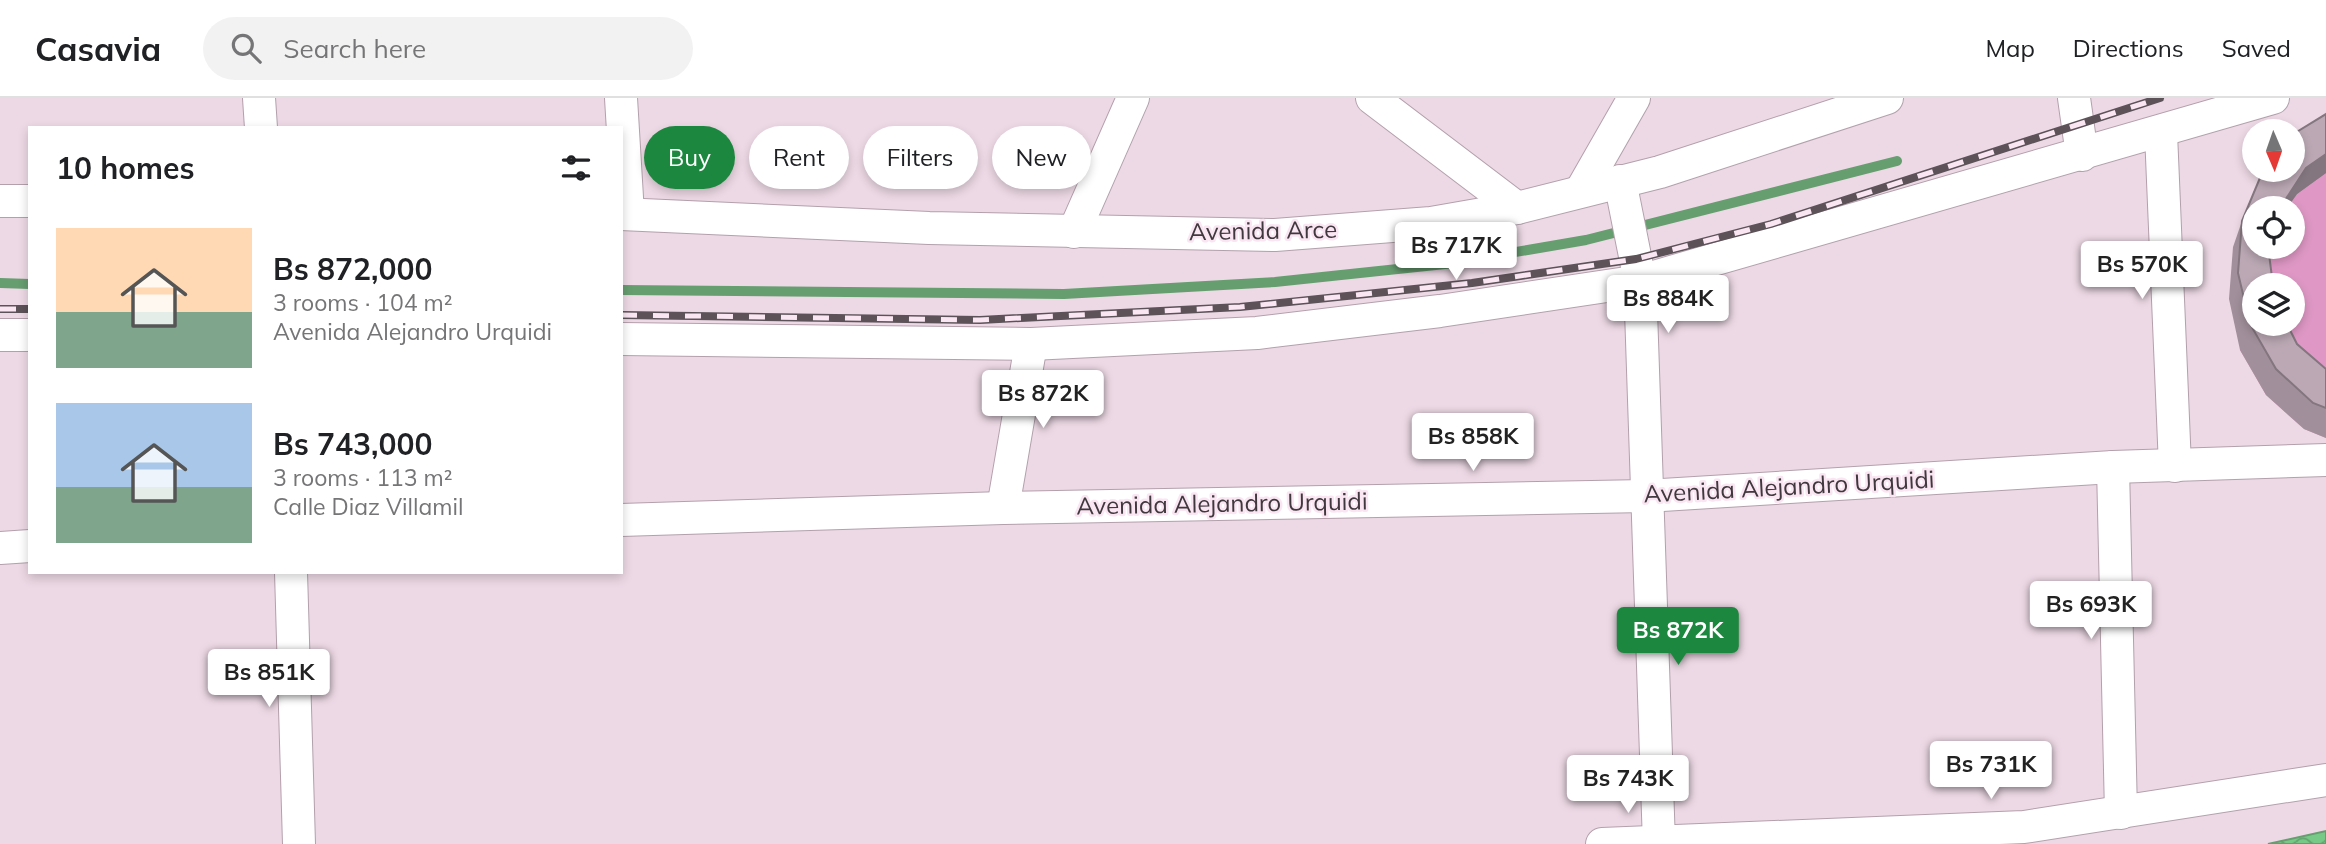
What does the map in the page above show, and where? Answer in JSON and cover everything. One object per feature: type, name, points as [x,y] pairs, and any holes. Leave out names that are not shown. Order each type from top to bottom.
[{"type":"street","points":[[260,98],[261,126]]},
{"type":"street","points":[[1074,232],[1133,98]]},
{"type":"street","points":[[1372,98],[1517,208]]},
{"type":"street","points":[[1582,189],[1634,98]]},
{"type":"street","name":"Avenida Arce","points":[[624,214],[1074,232],[1275,235],[1431,223],[1517,208],[1582,189],[1660,172],[1887,98]]},
{"type":"street","points":[[2074,98],[2082,155]]},
{"type":"street","points":[[623,339],[1031,344],[1257,333],[1440,311],[1640,281],[2161,133],[2273,98]]},
{"type":"street","points":[[624,214],[627,105]]},
{"type":"street","points":[[2161,133],[2175,466]]},
{"type":"street","points":[[1620,181],[1640,281],[1658,842]]},
{"type":"street","points":[[0,201],[28,201]]},
{"type":"street","points":[[0,335],[28,335]]},
{"type":"street","points":[[1003,508],[1031,344]]},
{"type":"street","name":"Avenida Alejandro Urquidi","points":[[623,520],[1003,508],[1646,496],[2113,467],[2326,460]]},
{"type":"street","points":[[2113,467],[2121,813]]},
{"type":"street","points":[[0,548],[28,546]]},
{"type":"street","points":[[291,574],[299,844]]},
{"type":"street","points":[[1602,844],[2024,827],[2326,780]]},
{"type":"shaded area","points":[[2326,134],[2326,438],[2304,429],[2266,395],[2240,350],[2242,325],[2242,336],[2305,336],[2305,273],[2246,273],[2247,259],[2305,259],[2305,196],[2256,196],[2275,182],[2305,182],[2305,156]]},
{"type":"water","points":[[2326,831],[2326,844],[2268,844]]},
{"type":"building","points":[[2326,114],[2326,154],[2305,170],[2305,127]]},
{"type":"building","points":[[2258,182],[2297,182],[2288,196],[2252,196]]},
{"type":"building","points":[[2242,221],[2242,259],[2270,259],[2271,273],[2242,273],[2242,290],[2238,273]]},
{"type":"building","points":[[2257,336],[2293,336],[2297,344],[2326,369],[2326,408],[2313,403],[2276,369]]},
{"type":"waterway","points":[[623,290],[1064,294],[1275,282],[1445,264],[1586,240],[1897,161]]},
{"type":"waterway","points":[[0,283],[28,284]]},
{"type":"railway","points":[[623,315],[980,320],[1240,307],[1472,283],[1636,259],[1771,224],[2160,98]]},
{"type":"railway","points":[[0,309],[28,309]]}]
